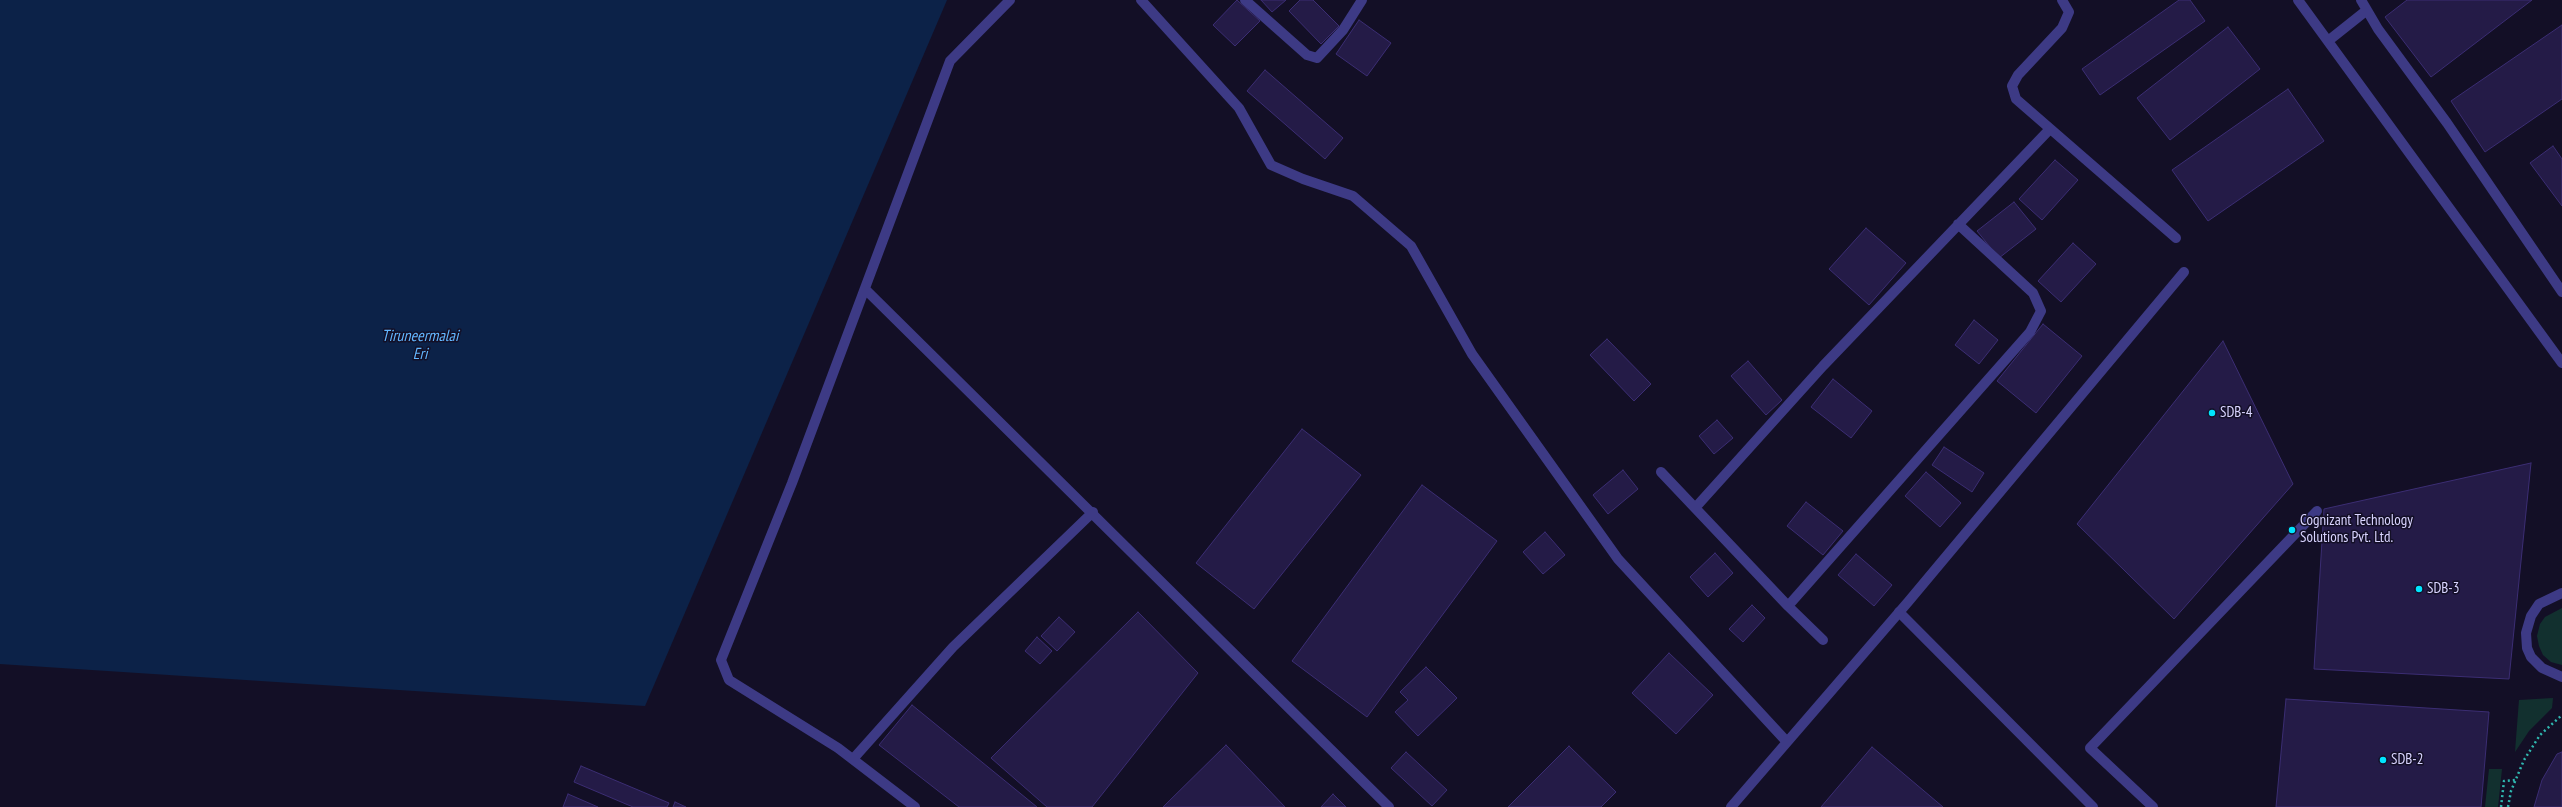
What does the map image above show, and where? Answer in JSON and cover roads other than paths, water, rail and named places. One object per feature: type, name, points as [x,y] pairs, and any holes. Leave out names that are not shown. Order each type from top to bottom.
[{"type":"street","points":[[915,807],[853,759],[730,680],[721,660],[792,483],[950,61],[1010,0]]},
{"type":"street","points":[[1141,0],[1239,108],[1271,165],[1303,179],[1354,196],[1410,246],[1472,354],[1618,559],[1787,742]]},
{"type":"street","points":[[1245,0],[1307,55],[1316,58],[1343,30],[1362,0]]},
{"type":"street","points":[[2062,0],[2069,12],[2062,28],[2018,75],[2012,86],[2016,99],[2176,238]]},
{"type":"street","points":[[2298,0],[2562,363]]},
{"type":"street","points":[[2361,0],[2378,28],[2447,123],[2562,292]]},
{"type":"street","points":[[2328,41],[2367,10]]},
{"type":"street","points":[[1695,508],[1823,366],[2050,130]]},
{"type":"street","points":[[1788,606],[2030,332],[2041,311],[2033,293],[1958,224]]},
{"type":"street","points":[[1731,807],[1899,612],[2184,272]]},
{"type":"street","points":[[865,289],[1093,512],[1390,807]]},
{"type":"street","points":[[1661,472],[1788,606],[1823,640]]},
{"type":"street","points":[[2153,807],[2090,748],[2317,511]]},
{"type":"street","points":[[853,759],[953,647],[1093,512]]},
{"type":"street","points":[[2562,593],[2539,604],[2531,616],[2526,633],[2527,648],[2531,657],[2542,668],[2562,677]]},
{"type":"street","points":[[1899,612],[2093,807]]},
{"type":"water","name":"Tiruneermalai Eri","points":[[0,0],[947,0],[645,706],[0,664]]},
{"type":"place","name":"SDB-4","points":[[2212,413]]},
{"type":"place","name":"Cognizant Technology Solutions Pvt. Ltd.","points":[[2292,530]]},
{"type":"place","name":"SDB-3","points":[[2419,589]]},
{"type":"place","name":"SDB-2","points":[[2383,760]]}]
